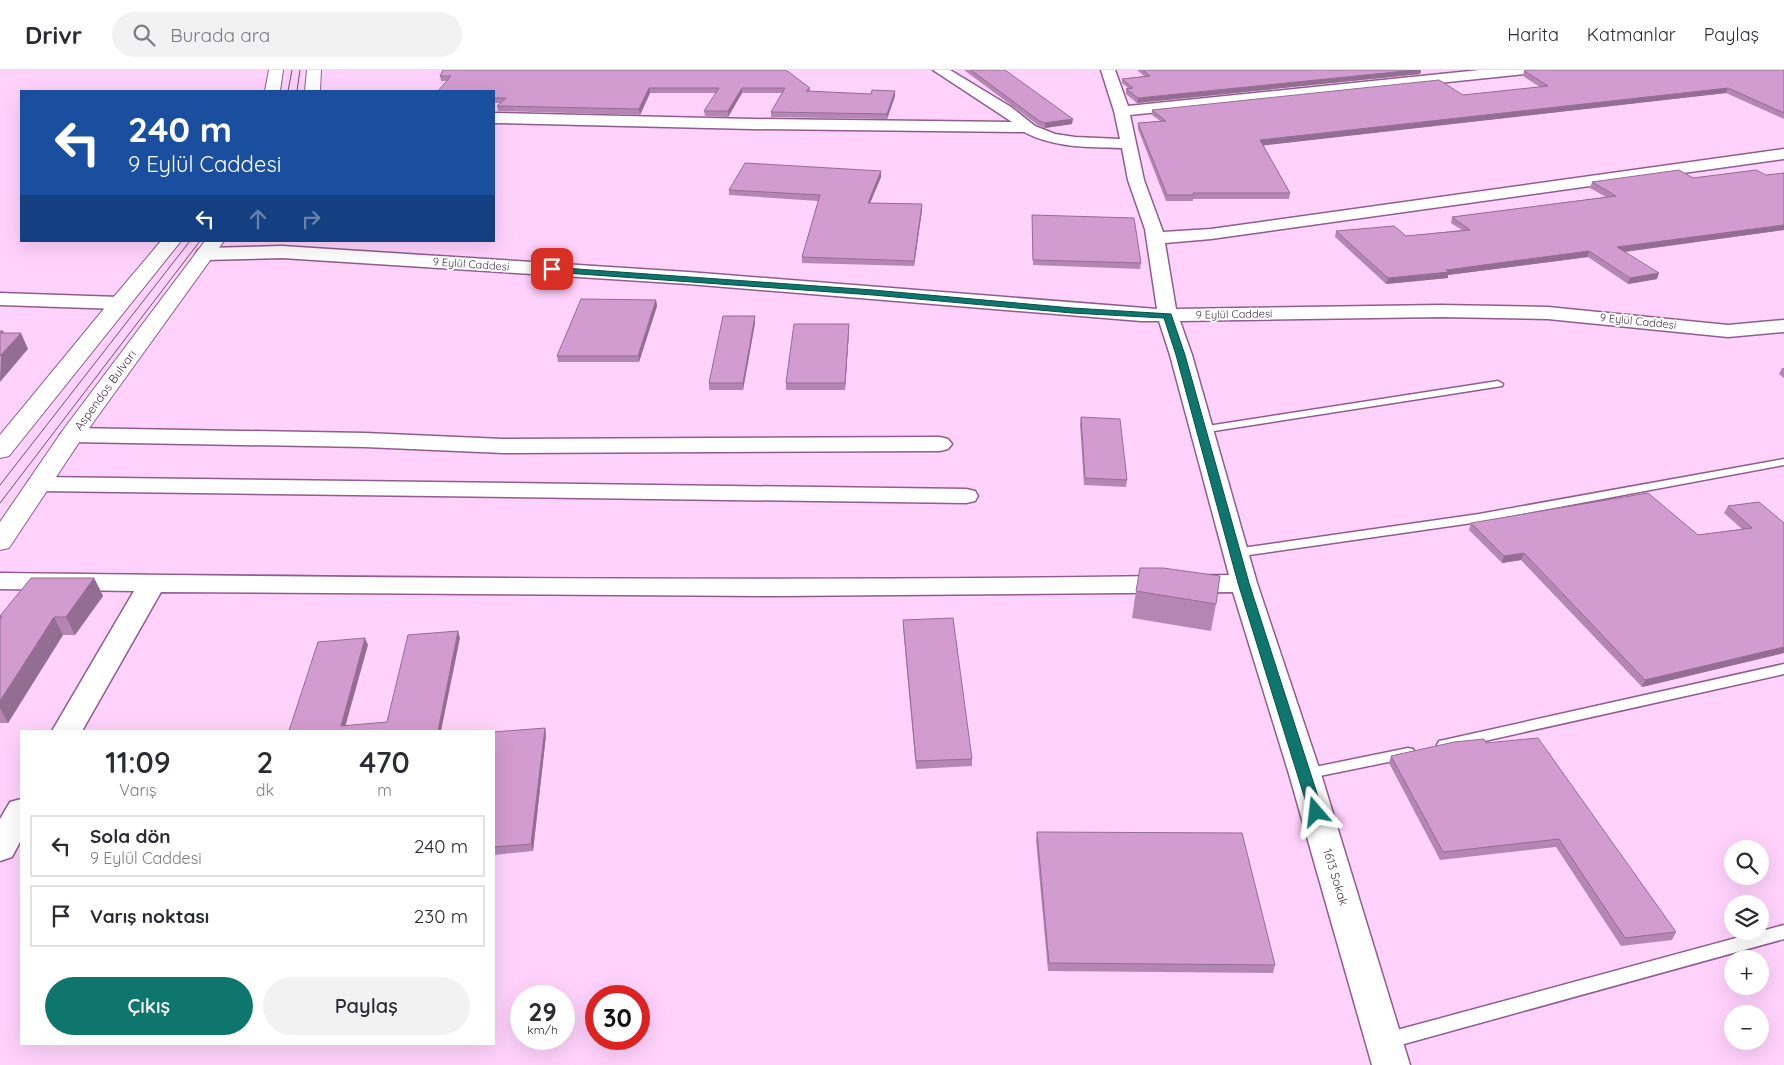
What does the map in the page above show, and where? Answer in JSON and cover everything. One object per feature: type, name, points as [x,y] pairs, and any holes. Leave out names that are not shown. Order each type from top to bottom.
[{"type":"main road","points":[[273,90],[276,70]]},
{"type":"main road","points":[[313,90],[314,70]]},
{"type":"main road","points":[[0,451],[119,303],[171,242]]},
{"type":"main road","name":"Aspendos Bulvarı","points":[[0,542],[72,435],[210,248]]},
{"type":"street","points":[[940,70],[999,105],[1028,127],[1052,138],[1076,142],[1128,144]]},
{"type":"street","name":"1613 Sokak","points":[[1108,70],[1122,111],[1136,180],[1154,229],[1161,283],[1168,316],[1235,553],[1305,774],[1388,1053]]},
{"type":"street","points":[[1122,111],[1525,70]]},
{"type":"street","points":[[495,118],[810,125],[1028,127]]},
{"type":"street","points":[[1155,238],[1211,234],[1784,154]]},
{"type":"street","name":"9 Eylül Caddesi","points":[[210,248],[474,264],[891,294],[1072,311],[1168,316],[1450,311],[1548,313],[1728,331],[1784,326]]},
{"type":"street","points":[[0,300],[119,303]]},
{"type":"street","points":[[72,435],[355,440],[502,446],[940,444]]},
{"type":"street","points":[[39,484],[966,496]]},
{"type":"street","points":[[0,581],[451,588],[925,588],[1244,583]]},
{"type":"street","points":[[68,730],[152,583]]},
{"type":"street","points":[[0,848],[20,813]]},
{"type":"lane","points":[[1201,430],[1498,384]]},
{"type":"lane","points":[[1235,553],[1478,518],[1784,462]]},
{"type":"lane","points":[[1305,774],[1784,669]]},
{"type":"lane","points":[[1388,1053],[1784,932]]},
{"type":"building","points":[[443,70],[786,70],[810,88],[806,91],[871,94],[872,90],[895,91],[887,114],[771,112],[785,88],[742,88],[728,111],[704,111],[719,88],[649,88],[639,109],[497,106],[506,98],[495,98],[495,90],[439,90],[451,76],[440,76]]},
{"type":"building","points":[[971,70],[1005,70],[1073,119],[1045,123],[1038,120]]},
{"type":"building","points":[[1143,70],[1415,70],[1138,98],[1126,89],[1133,88],[1122,79],[1150,76]]},
{"type":"building","points":[[1784,70],[1784,113],[1728,88],[1260,140],[1290,193],[1193,193],[1194,195],[1167,195],[1138,123],[1166,121],[1152,110],[1439,80],[1463,95],[1548,86],[1524,71]]},
{"type":"building","points":[[745,163],[881,171],[868,203],[922,204],[914,261],[802,257],[820,195],[729,190]]},
{"type":"building","points":[[1679,170],[1693,178],[1756,170],[1766,175],[1784,173],[1784,225],[1617,247],[1659,273],[1630,278],[1589,251],[1446,270],[1449,272],[1388,278],[1336,231],[1394,226],[1406,236],[1470,230],[1452,217],[1616,196],[1592,182]]},
{"type":"building","points":[[1032,215],[1134,218],[1141,263],[1033,260]]},
{"type":"building","points":[[581,299],[656,300],[638,356],[557,356]]},
{"type":"building","points":[[723,316],[755,316],[743,383],[709,383]]},
{"type":"building","points":[[794,324],[849,324],[845,383],[786,383]]},
{"type":"building","points":[[0,331],[3,331],[1,333],[21,333],[0,356]]},
{"type":"building","points":[[1081,417],[1120,419],[1127,480],[1085,478]]},
{"type":"building","points":[[1648,493],[1698,535],[1752,528],[1728,506],[1759,502],[1784,523],[1784,647],[1645,680],[1524,553],[1504,556],[1471,523]]},
{"type":"building","points":[[1140,568],[1163,568],[1220,576],[1216,604],[1136,591]]},
{"type":"building","points":[[31,578],[94,578],[66,617],[54,617],[0,701],[0,619],[2,617],[0,616]]},
{"type":"building","points":[[953,618],[972,759],[916,761],[903,620]]},
{"type":"building","points":[[458,631],[438,730],[289,730],[318,642],[365,638],[341,726],[387,722],[408,635]]},
{"type":"building","points":[[545,728],[531,844],[495,847],[495,732]]},
{"type":"building","points":[[1538,738],[1676,932],[1625,938],[1559,839],[1443,852],[1391,756],[1454,742],[1484,739],[1486,743]]},
{"type":"building","points":[[1037,832],[1242,833],[1275,965],[1049,963]]},
{"type":"tram line","points":[[288,90],[292,70]]},
{"type":"tram line","points":[[297,90],[300,70]]},
{"type":"tram line","points":[[0,485],[189,242]]},
{"type":"tram line","points":[[0,503],[199,242]]},
{"type":"route","points":[[552,269],[873,292],[1072,311],[1168,316],[1244,583],[1316,812]]}]
